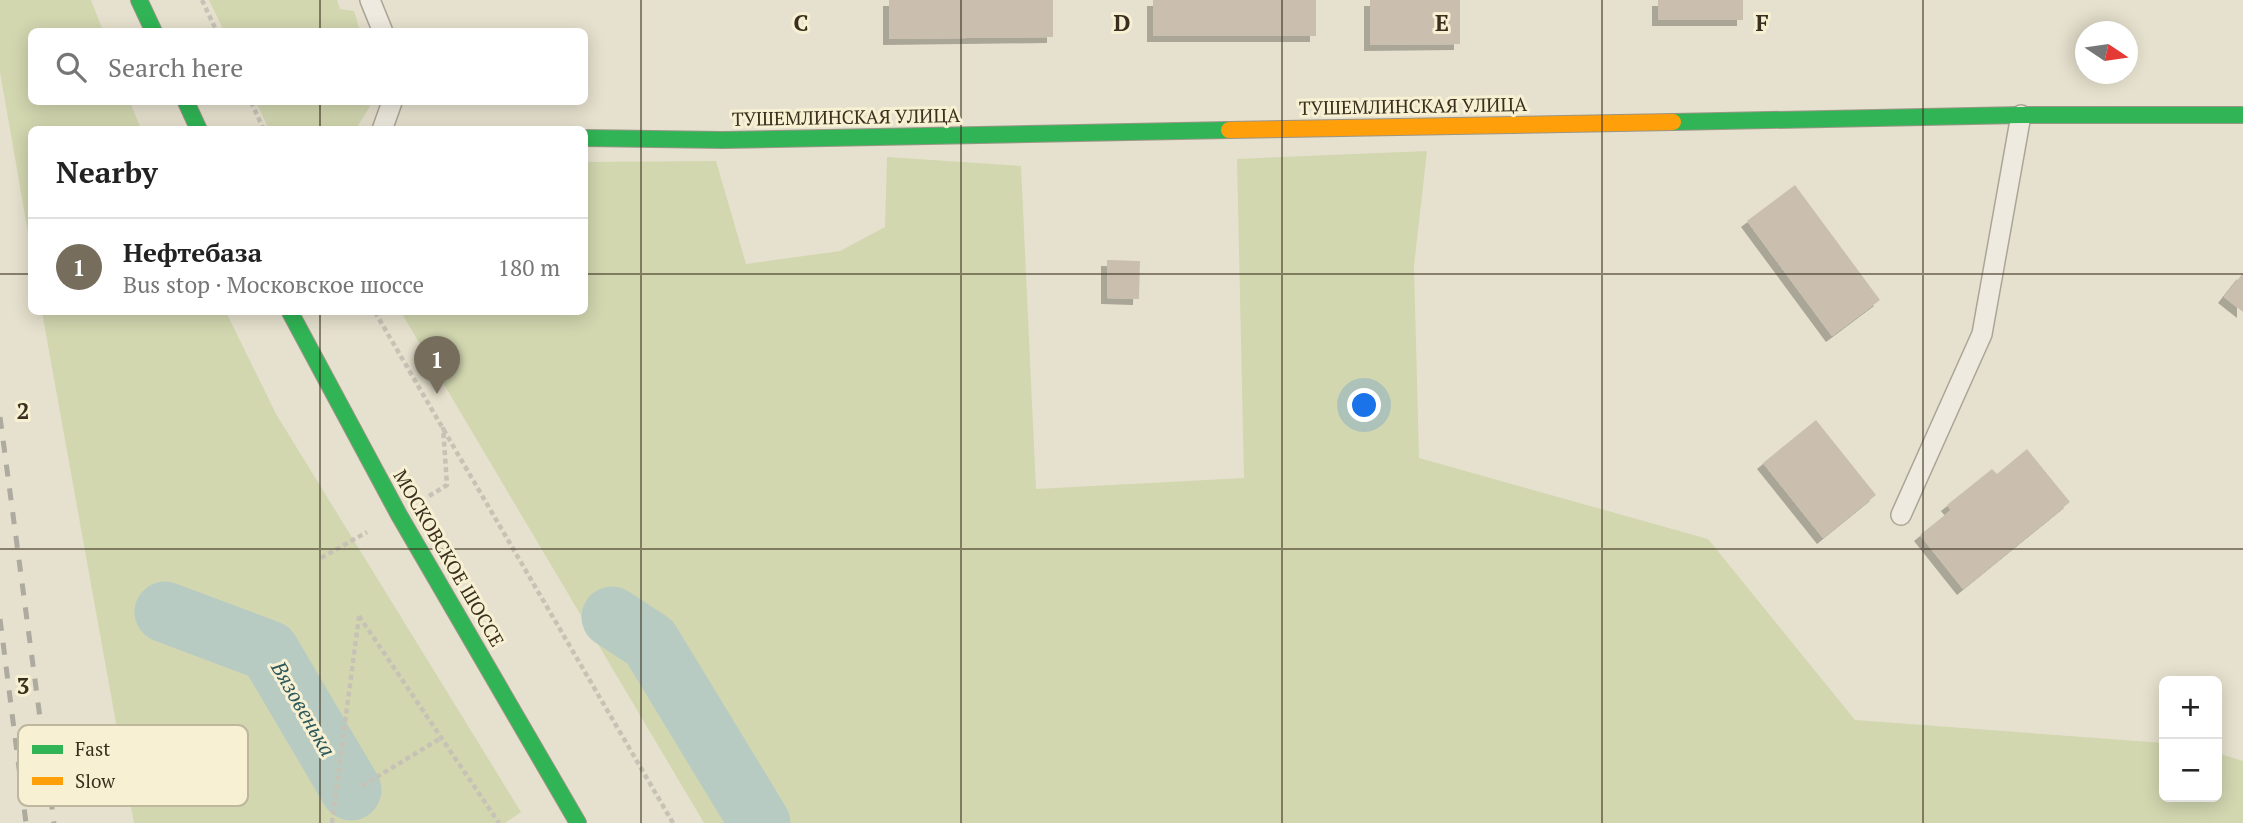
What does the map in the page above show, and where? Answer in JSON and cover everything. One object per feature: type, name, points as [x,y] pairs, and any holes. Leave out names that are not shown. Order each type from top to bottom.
[{"type":"street","points":[[139,0],[152,28]]},
{"type":"street","points":[[187,105],[197,126]]},
{"type":"street","name":"ТУШЕМЛИНСКАЯ УЛИЦА","points":[[588,138],[737,140],[2021,115],[2243,115]]},
{"type":"street","name":"МОСКОВСКОЕ ШОССЕ","points":[[292,315],[399,515],[578,823]]},
{"type":"lane","points":[[370,0],[381,28]]},
{"type":"lane","points":[[383,126],[391,105]]},
{"type":"lane","points":[[1901,515],[1982,334],[2021,115]]},
{"type":"path","points":[[202,0],[215,28]]},
{"type":"path","points":[[252,105],[262,126]]},
{"type":"path","points":[[377,315],[673,823]]},
{"type":"path","points":[[332,823],[359,616],[499,823]]},
{"type":"path","points":[[362,786],[441,738]]},
{"type":"green space","points":[[0,0],[91,0],[102,28],[28,28],[28,105],[131,105],[140,126],[28,126],[28,233],[0,72]]},
{"type":"green space","points":[[209,0],[337,0],[340,9],[354,11],[359,28],[223,28]]},
{"type":"green space","points":[[257,105],[370,105],[358,126],[268,126]]},
{"type":"green space","points":[[1427,151],[1414,266],[1419,458],[1708,539],[1855,720],[2159,743],[2159,802],[2222,802],[2222,755],[2243,761],[2243,823],[704,823],[403,315],[588,315],[588,162],[716,161],[746,264],[840,251],[885,227],[887,157],[1021,166],[1036,489],[1244,478],[1237,159]]},
{"type":"green space","points":[[43,315],[227,315],[276,414],[521,812],[505,823],[134,823],[131,806],[248,806],[248,725],[116,725]]},
{"type":"building","points":[[889,0],[1053,0],[1053,37],[889,39]]},
{"type":"building","points":[[1153,0],[1316,0],[1316,36],[1153,36]]},
{"type":"building","points":[[1370,0],[1460,0],[1460,44],[1370,45]]},
{"type":"building","points":[[1658,0],[1743,0],[1743,20],[1658,20]]},
{"type":"building","points":[[1795,185],[1880,300],[1832,336],[1747,221]]},
{"type":"building","points":[[1107,260],[1140,261],[1139,299],[1107,298]]},
{"type":"building","points":[[2243,273],[2243,312],[2224,297]]},
{"type":"building","points":[[1816,420],[1876,495],[1823,538],[1763,463]]},
{"type":"building","points":[[2027,449],[2070,502],[1963,589],[1920,535],[1951,510],[1947,505],[1992,469],[1997,474]]},
{"type":"waterway","name":"Вязовенька","points":[[165,612],[269,651],[351,790]]},
{"type":"waterway","name":"Вязовенька","points":[[612,617],[650,642],[760,823]]},
{"type":"railway","points":[[0,417],[41,725]]},
{"type":"railway","points":[[0,619],[18,760]]},
{"type":"railway","points":[[24,806],[26,823]]},
{"type":"railway","points":[[52,806],[54,823]]},
{"type":"traffic: fast","points":[[139,0],[152,28]]},
{"type":"traffic: fast","points":[[187,105],[197,126]]},
{"type":"traffic: fast","points":[[1673,122],[2021,115],[2243,115]]},
{"type":"traffic: fast","points":[[588,138],[723,140],[1229,130]]},
{"type":"traffic: fast","points":[[292,315],[399,515],[578,823]]},
{"type":"traffic: slow","points":[[1229,130],[1673,122]]},
{"type":"place","name":"Нефтебаза","points":[[437,394]]}]
